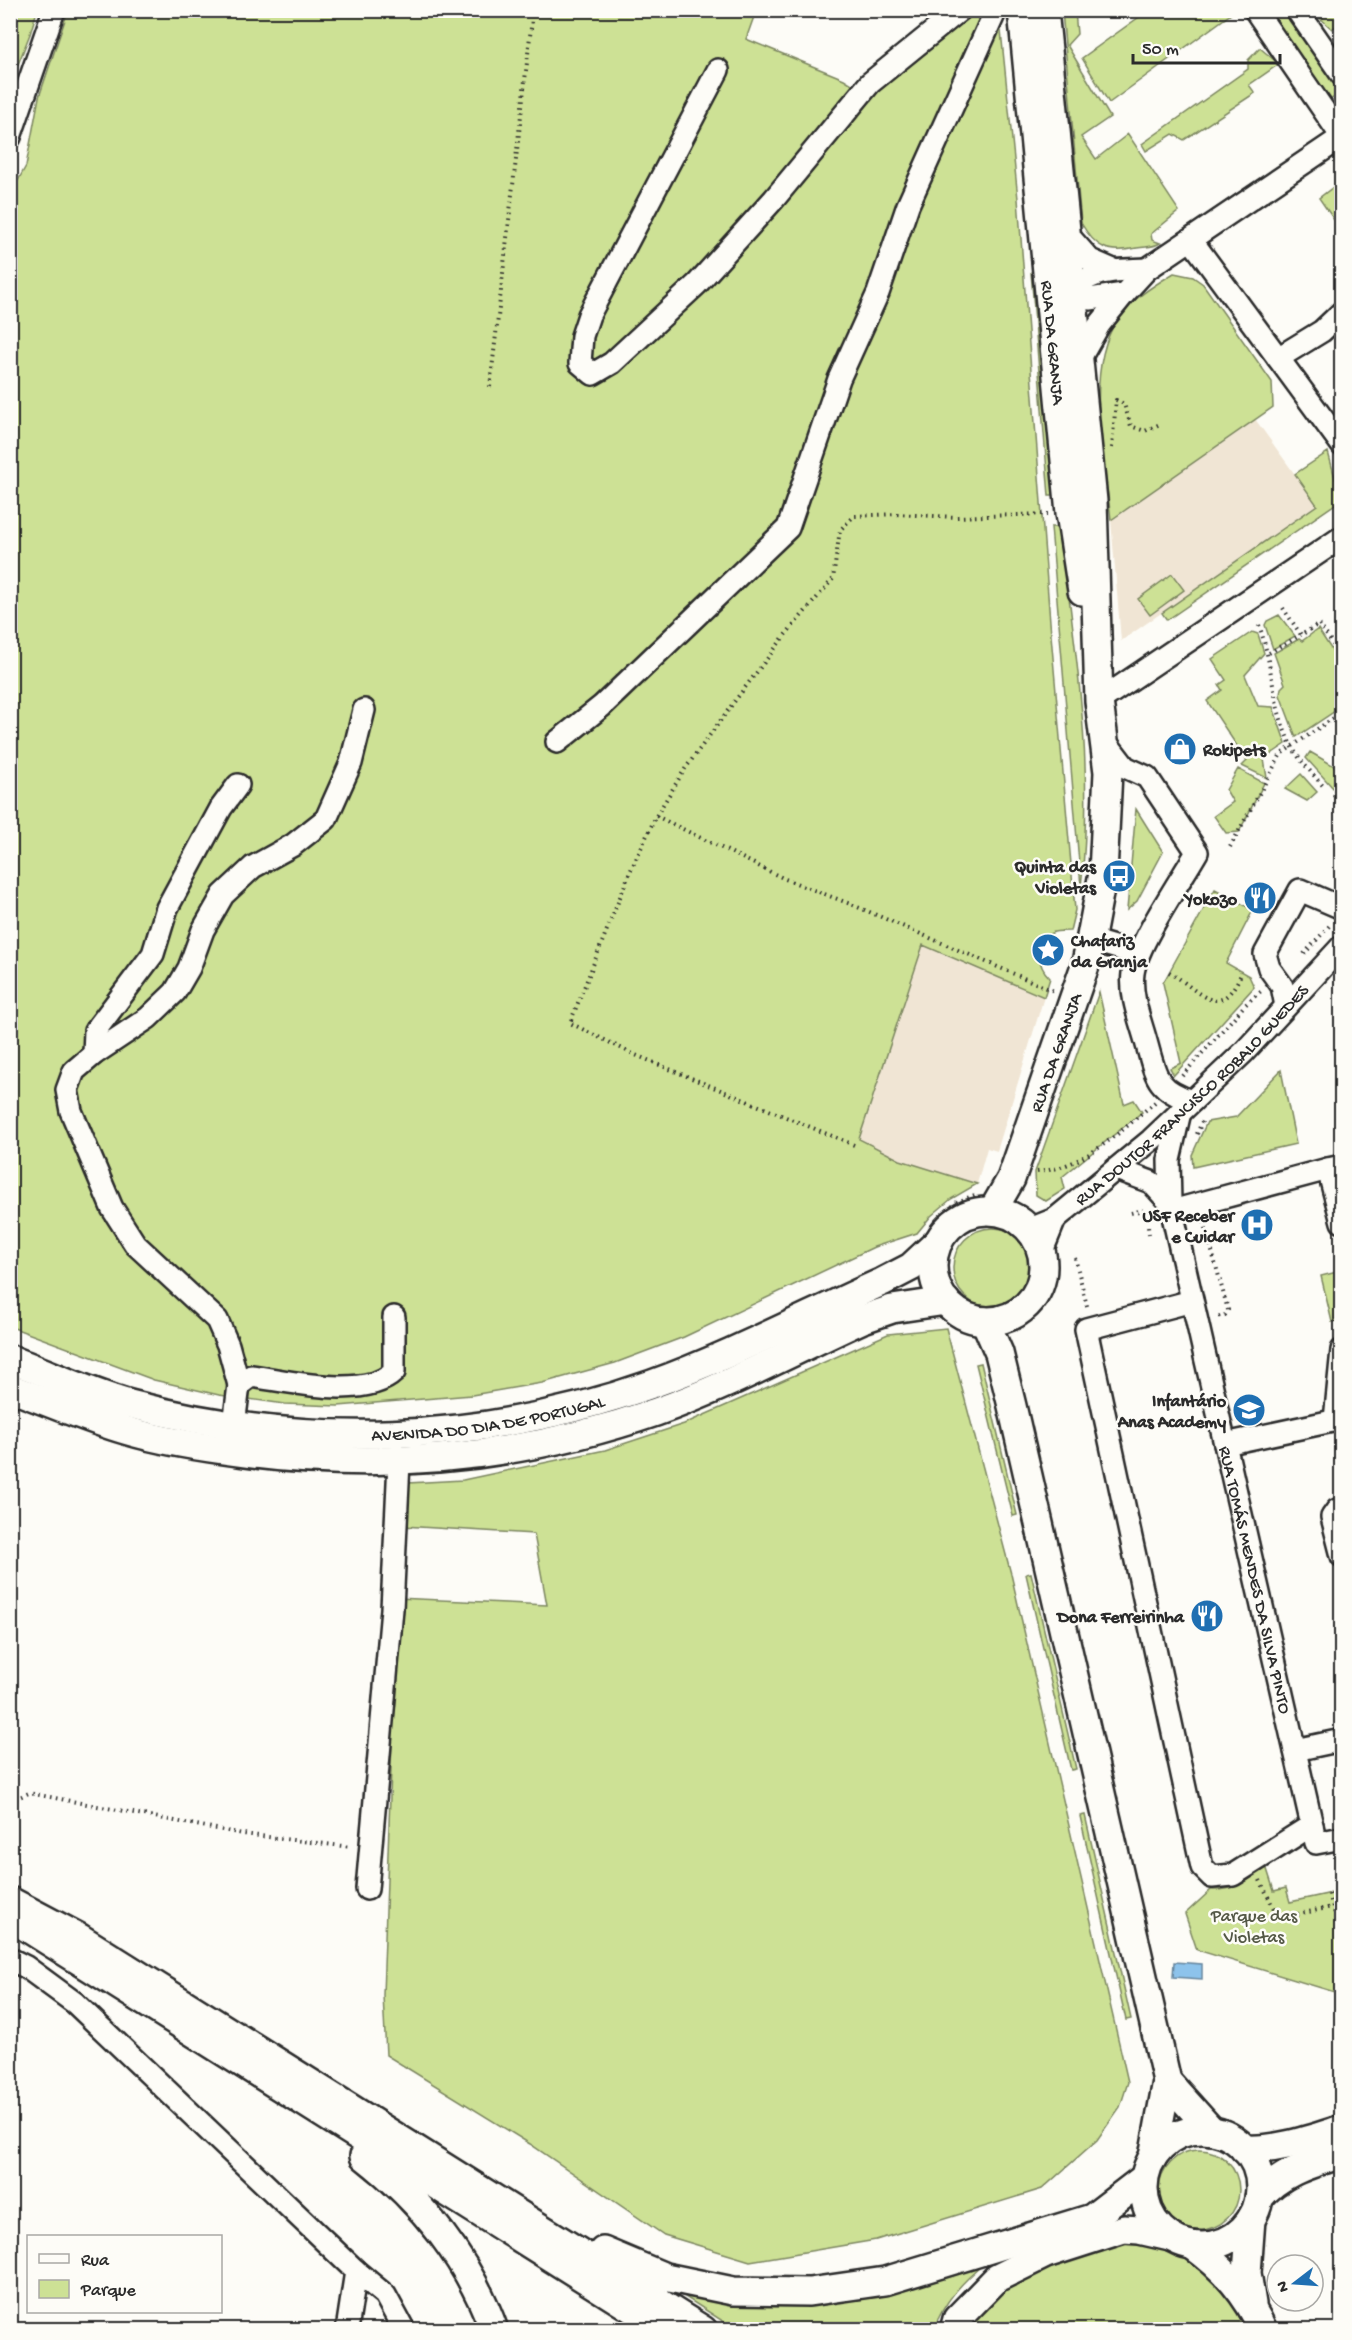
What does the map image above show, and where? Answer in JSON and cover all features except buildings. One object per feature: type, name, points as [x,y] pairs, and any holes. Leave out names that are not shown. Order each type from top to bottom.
[{"type":"main road","name":"RUA DA GRANJA","points":[[1022,10],[1070,513],[1088,634],[1098,674]]},
{"type":"main road","name":"RUA DA GRANJA","points":[[1023,1175],[1090,940],[1104,873],[1108,772],[1099,700],[1093,501],[1044,10]]},
{"type":"main road","points":[[1012,1219],[1023,1175]]},
{"type":"main road","points":[[977,1211],[1012,1219],[1044,1268],[1041,1285],[1032,1300],[1020,1312],[994,1320],[957,1312],[946,1302],[933,1272],[937,1232],[977,1211]]},
{"type":"main road","name":"AVENIDA DO DIA DE PORTUGAL","points":[[10,1359],[129,1404],[234,1425],[328,1435],[398,1435],[494,1425],[591,1404],[688,1370],[911,1267],[937,1232]]},
{"type":"main road","name":"AVENIDA DO DIA DE PORTUGAL","points":[[10,1389],[126,1431],[208,1448],[329,1462],[399,1462],[473,1456],[545,1443],[612,1426],[700,1394],[863,1319],[892,1309],[946,1302]]},
{"type":"main road","points":[[994,1320],[999,1353],[1167,2081],[1144,2195],[1149,2211],[1158,2226],[1214,2260],[1252,2305]]},
{"type":"main road","points":[[10,1901],[80,1938],[703,2330]]},
{"type":"main road","points":[[10,1916],[666,2330]]},
{"type":"main road","points":[[257,2072],[389,2175],[448,2239],[486,2309],[494,2330]]},
{"type":"main road","points":[[1167,2081],[1212,2131]]},
{"type":"main road","points":[[1244,2149],[1260,2150],[1305,2141],[1341,2129]]},
{"type":"main road","points":[[534,2223],[665,2277],[733,2291],[809,2292],[885,2281],[1092,2218],[1149,2167],[1164,2144],[1178,2135],[1195,2130],[1212,2131],[1226,2135],[1244,2149],[1256,2168],[1255,2209],[1247,2273],[1252,2305],[1263,2330]]},
{"type":"main road","points":[[954,2330],[957,2319],[997,2278],[1046,2254],[1124,2229],[1139,2229],[1209,2246],[1225,2241],[1239,2232],[1271,2183],[1283,2175],[1341,2154]]},
{"type":"street","points":[[10,137],[54,10]]},
{"type":"street","points":[[717,70],[589,315],[582,336],[580,363],[593,374],[612,363],[629,349],[697,284],[774,199],[870,83],[960,10]]},
{"type":"street","points":[[557,742],[602,706],[788,528],[839,379],[878,293],[909,205],[996,10]]},
{"type":"street","points":[[1079,360],[1099,326],[1147,269],[1192,241],[1341,137],[1255,10]]},
{"type":"street","points":[[1297,10],[1341,75]]},
{"type":"street","points":[[1039,202],[1050,214],[1058,272],[1072,290],[1090,299],[1124,294]]},
{"type":"street","points":[[1067,234],[1090,260],[1113,270]]},
{"type":"street","points":[[1192,241],[1341,445]]},
{"type":"street","points":[[1051,321],[1072,290],[1084,278],[1113,270],[1147,269]]},
{"type":"street","points":[[1278,358],[1322,331],[1341,312]]},
{"type":"street","points":[[1099,700],[1341,537]]},
{"type":"street","points":[[234,1425],[239,1385],[228,1345],[217,1320],[135,1244],[112,1208],[94,1170],[84,1139],[71,1111],[67,1090],[74,1071],[94,1054],[148,1018],[175,992],[223,895],[254,867],[294,845],[326,819],[351,763],[364,710]]},
{"type":"street","points":[[1105,741],[1125,766],[1147,777],[1197,852],[1138,954],[1133,973],[1133,992],[1157,1079],[1191,1110]]},
{"type":"street","points":[[94,1054],[95,1031],[153,954],[167,908],[221,808],[238,785]]},
{"type":"street","points":[[1286,1006],[1278,979],[1269,968],[1265,954],[1300,890],[1339,913]]},
{"type":"street","points":[[1090,940],[1138,954]]},
{"type":"street","name":"RUA DOUTOR FRANCISCO ROBALO GUEDES","points":[[1012,1219],[1055,1219],[1191,1110],[1341,946]]},
{"type":"street","name":"RUA TOMÁS MENDES DA SILVA PINTO","points":[[1191,1110],[1169,1160],[1171,1207],[1314,1834]]},
{"type":"street","points":[[1116,1169],[1151,1182],[1171,1207],[1335,1168],[1341,1222]]},
{"type":"street","points":[[1192,1301],[1086,1329],[1202,1867],[1212,1877],[1233,1875],[1314,1834],[1341,1838]]},
{"type":"street","points":[[239,1385],[251,1376],[306,1384],[354,1387],[385,1381],[394,1372],[394,1317]]},
{"type":"street","points":[[1225,1444],[1338,1419],[1341,1350]]},
{"type":"street","points":[[367,1889],[392,1610],[399,1462]]},
{"type":"street","points":[[1341,1509],[1332,1516],[1341,1556]]},
{"type":"street","points":[[1295,1750],[1341,1740]]},
{"type":"street","points":[[10,1959],[26,1966],[75,2003],[356,2271],[385,2295],[404,2330]]},
{"type":"street","points":[[347,2330],[356,2271]]},
{"type":"path","points":[[490,387],[533,10]]},
{"type":"path","points":[[1110,457],[1116,400],[1124,404],[1131,426],[1145,431],[1160,424]]},
{"type":"path","points":[[854,1145],[633,1054],[570,1023],[630,872],[656,816],[685,770],[736,698],[833,579],[840,530],[854,516],[896,514],[955,517],[1070,513]]},
{"type":"path","points":[[1283,608],[1301,635]]},
{"type":"path","points":[[1269,653],[1319,624],[1341,657]]},
{"type":"path","points":[[1259,625],[1269,653],[1275,696],[1292,746],[1324,787]]},
{"type":"path","points":[[1230,847],[1281,754],[1341,712]]},
{"type":"path","points":[[1333,794],[1341,798]]},
{"type":"path","points":[[656,816],[785,879],[1073,999]]},
{"type":"path","points":[[1179,1081],[1187,1068],[1244,1006],[1290,970],[1339,913]]},
{"type":"path","points":[[1169,972],[1183,980],[1202,998],[1215,1000],[1226,997],[1232,991],[1242,972]]},
{"type":"path","points":[[1023,1175],[1062,1168],[1110,1141],[1160,1098]]},
{"type":"path","points":[[1191,1110],[1203,1120],[1194,1141]]},
{"type":"path","points":[[937,1232],[957,1202],[1012,1219]]},
{"type":"path","points":[[1131,1213],[1143,1210]]},
{"type":"path","points":[[1202,1213],[1228,1310],[1225,1315],[1209,1318]]},
{"type":"path","points":[[1148,1227],[1149,1234]]},
{"type":"path","points":[[1075,1257],[1090,1316]]},
{"type":"path","points":[[10,1801],[29,1793],[243,1834],[370,1848]]},
{"type":"path","points":[[1329,1894],[1341,1937]]},
{"type":"shaded area","points":[[1255,419],[1317,505],[1121,641],[1111,520]]},
{"type":"shaded area","points":[[923,944],[1044,997],[997,1151],[987,1148],[977,1184],[900,1160],[859,1140]]},
{"type":"green space","points":[[11,10],[37,11],[11,82]]},
{"type":"green space","points":[[1149,10],[1235,11],[1109,103],[1082,58]]},
{"type":"green space","points":[[68,11],[756,11],[746,39],[844,79],[868,94],[970,11],[999,11],[1018,199],[1051,635],[1075,910],[1070,931],[1054,932],[1047,936],[1040,947],[1042,967],[1050,978],[1044,997],[923,945],[859,1139],[900,1160],[977,1184],[951,1199],[931,1216],[917,1233],[874,1247],[684,1337],[615,1363],[542,1383],[472,1395],[338,1406],[285,1404],[219,1395],[154,1380],[11,1327],[10,195],[26,166],[39,97]]},
{"type":"green space","points":[[1062,11],[1075,11],[1077,34],[1067,45],[1110,117],[1081,137],[1096,159],[1128,134],[1179,211],[1151,234],[1152,240],[1160,243],[1157,245],[1127,250],[1104,248],[1092,239],[1081,223]]},
{"type":"green space","points":[[1267,11],[1289,11],[1341,87],[1341,92],[1329,101]]},
{"type":"green space","points":[[1331,11],[1341,11],[1341,22],[1332,29],[1320,18]]},
{"type":"green space","points":[[1260,48],[1279,64],[1249,85],[1255,93],[1184,140],[1173,134],[1146,151],[1142,144],[1248,69],[1248,60]]},
{"type":"green space","points":[[1341,181],[1341,230],[1319,198]]},
{"type":"green space","points":[[1034,271],[1055,496],[1049,496],[1031,272]]},
{"type":"green space","points":[[1174,273],[1193,277],[1203,284],[1272,382],[1273,407],[1111,520],[1099,417],[1101,365],[1107,341],[1117,320],[1128,306],[1150,288]]},
{"type":"green space","points":[[1328,452],[1341,500],[1167,620],[1162,613],[1317,505],[1295,474]]},
{"type":"green space","points":[[1051,527],[1060,527],[1081,707],[1086,797],[1081,887]]},
{"type":"green space","points":[[1172,574],[1184,590],[1150,615],[1138,599]]},
{"type":"green space","points":[[1279,615],[1295,636],[1273,649],[1265,625],[1267,621]]},
{"type":"green space","points":[[1318,629],[1341,664],[1341,707],[1296,737],[1280,695],[1281,688],[1285,684],[1274,653],[1299,639],[1302,641]]},
{"type":"green space","points":[[1252,632],[1258,634],[1264,653],[1245,675],[1258,706],[1273,707],[1286,744],[1264,759],[1267,778],[1242,766],[1247,761],[1207,701],[1222,690],[1219,685],[1226,680],[1212,659]]},
{"type":"green space","points":[[1310,752],[1341,770],[1341,786],[1333,788],[1306,758]]},
{"type":"green space","points":[[1238,769],[1264,783],[1239,832],[1226,833],[1214,816],[1233,802],[1226,790]]},
{"type":"green space","points":[[1301,774],[1317,792],[1307,801],[1285,789]]},
{"type":"green space","points":[[1136,809],[1163,852],[1137,901],[1127,910]]},
{"type":"green space","points":[[1215,889],[1253,910],[1226,963],[1249,976],[1254,987],[1174,1075],[1170,1068],[1181,1063],[1163,983]]},
{"type":"green space","points":[[1099,992],[1124,1104],[1134,1100],[1142,1112],[1062,1177],[1065,1189],[1046,1201],[1036,1195],[1035,1172]]},
{"type":"green space","points":[[1281,1070],[1296,1144],[1193,1167],[1192,1155],[1207,1122],[1236,1117]]},
{"type":"green space","points":[[993,1228],[1008,1231],[1021,1240],[1030,1253],[1033,1268],[1030,1283],[1021,1296],[1008,1305],[993,1308],[978,1305],[965,1296],[956,1283],[953,1268],[956,1253],[965,1240],[978,1231]]},
{"type":"green space","points":[[1341,1271],[1341,1320],[1332,1322],[1321,1276]]},
{"type":"green space","points":[[946,1328],[1011,1574],[1128,2082],[1120,2107],[1097,2140],[1042,2189],[876,2240],[750,2261],[664,2235],[530,2144],[386,2055],[383,1995],[397,1598],[547,1605],[534,1534],[403,1526],[408,1483],[463,1480],[605,1450],[684,1424],[888,1334]]},
{"type":"green space","points":[[981,1363],[1017,1515],[1013,1516],[976,1364]]},
{"type":"green space","points":[[1031,1573],[1076,1769],[1071,1770],[1026,1574]]},
{"type":"green space","points":[[1085,1815],[1131,2019],[1126,2020],[1080,1816]]},
{"type":"green space","name":"Parque das Violetas","points":[[1266,1866],[1274,1891],[1286,1888],[1290,1902],[1341,1891],[1341,1994],[1197,1950],[1185,1914],[1211,1890],[1227,1889],[1241,1884]]},
{"type":"green space","points":[[1199,2150],[1214,2153],[1227,2162],[1236,2175],[1239,2190],[1236,2205],[1227,2218],[1214,2227],[1199,2230],[1184,2227],[1171,2218],[1162,2205],[1159,2190],[1162,2175],[1171,2162],[1184,2153]]},
{"type":"green space","points":[[1124,2229],[1170,2237],[1263,2330],[954,2330],[997,2278]]},
{"type":"green space","points":[[986,2262],[955,2292],[943,2309],[934,2329],[735,2329],[679,2293]]},
{"type":"water","points":[[1174,1962],[1202,1964],[1202,1979],[1173,1977]]},
{"type":"place","name":"Rokipets","points":[[1180,749]]},
{"type":"place","name":"Quinta das Violetas","points":[[1119,876]]},
{"type":"place","name":"Yokozo","points":[[1260,898]]},
{"type":"place","name":"Chafariz da Granja","points":[[1048,950]]},
{"type":"place","name":"USF Receber e Cuidar","points":[[1257,1225]]},
{"type":"place","name":"Infantário Anas Academy","points":[[1249,1410]]},
{"type":"place","name":"Dona Ferreirinha","points":[[1207,1616]]}]
